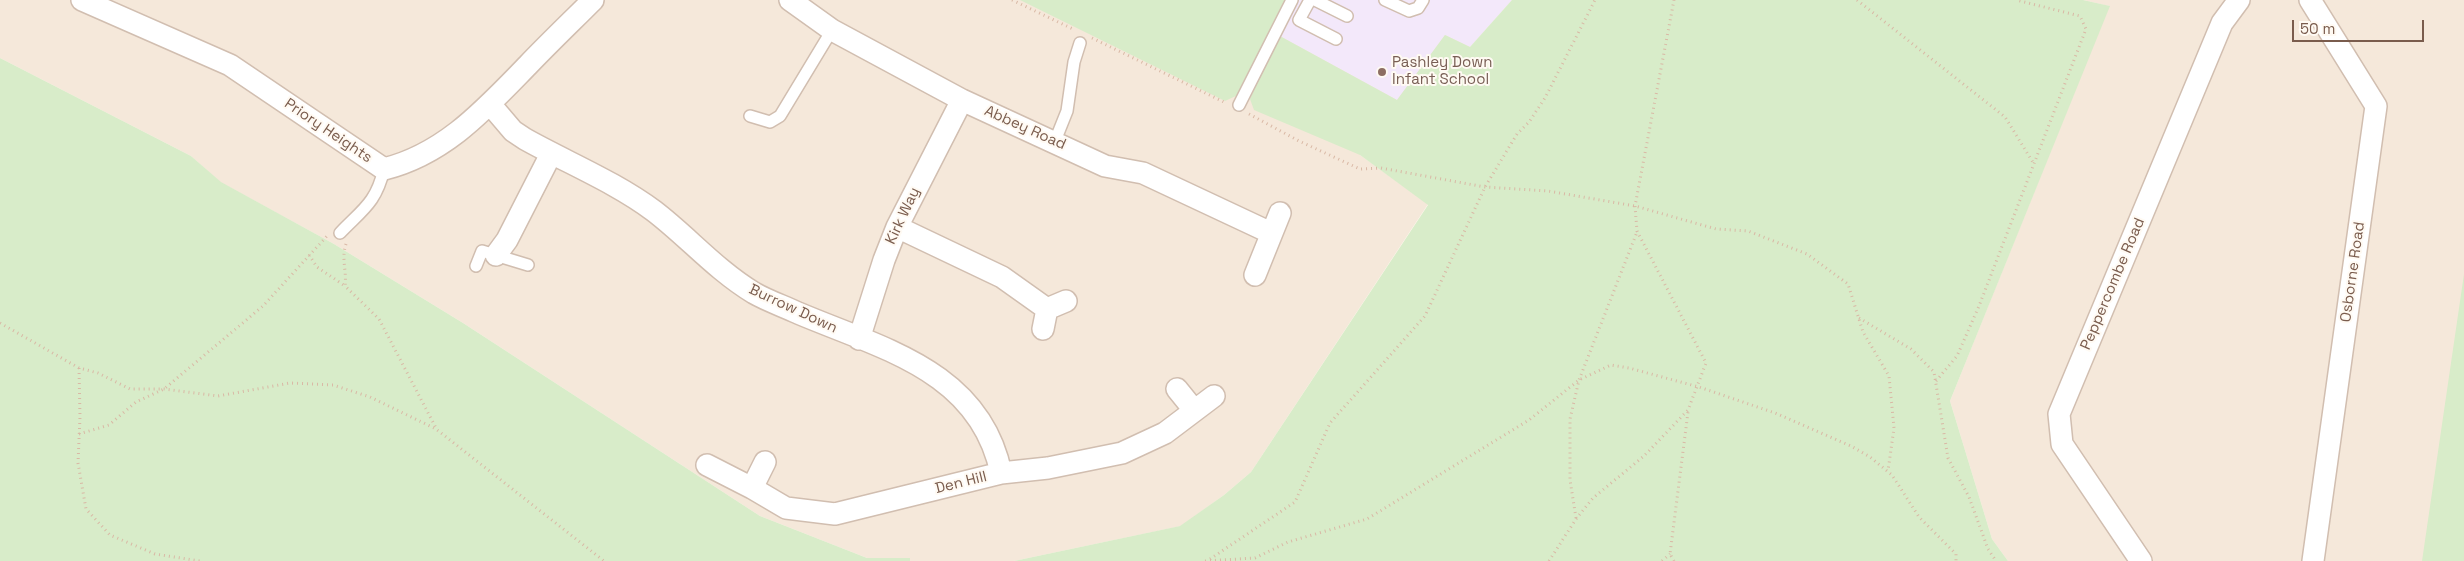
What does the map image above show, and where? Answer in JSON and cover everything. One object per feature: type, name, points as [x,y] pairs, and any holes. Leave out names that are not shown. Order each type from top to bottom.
[{"type":"street","name":"Priory Heights","points":[[82,0],[110,6],[230,65],[384,168],[403,164],[454,136],[490,104],[593,0]]},
{"type":"street","name":"Abbey Road","points":[[790,0],[832,30],[962,100],[1055,141],[1105,166],[1144,173],[1271,233]]},
{"type":"street","name":"Peppercombe Road","points":[[2141,561],[2062,444],[2059,414],[2222,23],[2239,0]]},
{"type":"street","name":"Osborne Road","points":[[2310,0],[2376,106],[2313,561]]},
{"type":"street","name":"Kirk Way","points":[[859,338],[884,260],[898,227],[962,100]]},
{"type":"street","name":"Burrow Down","points":[[490,104],[513,131],[551,154],[628,194],[654,211],[714,264],[755,293],[914,362],[948,384],[971,406],[987,430],[997,451],[1001,473]]},
{"type":"street","points":[[496,255],[508,240],[551,154]]},
{"type":"street","points":[[1255,275],[1280,213]]},
{"type":"street","points":[[898,227],[1002,277],[1052,313]]},
{"type":"street","points":[[1177,389],[1194,410]]},
{"type":"street","name":"Den Hill","points":[[707,466],[752,488],[786,508],[835,514],[1001,473],[1048,468],[1122,453],[1165,433],[1214,396]]},
{"type":"street","points":[[752,488],[765,462]]},
{"type":"lane","points":[[1239,105],[1292,0]]},
{"type":"lane","points":[[1310,0],[1299,20],[1336,39]]},
{"type":"lane","points":[[1315,0],[1347,16]]},
{"type":"lane","points":[[1385,0],[1410,11],[1418,8],[1423,0]]},
{"type":"lane","points":[[750,116],[770,122],[780,116],[832,30]]},
{"type":"lane","points":[[1055,141],[1067,111],[1074,62],[1080,43]]},
{"type":"lane","points":[[340,233],[371,202],[380,187],[384,168]]},
{"type":"lane","points":[[476,266],[482,251],[528,265]]},
{"type":"path","points":[[1012,0],[1214,98],[1239,105],[1249,114],[1299,141],[1360,169],[1389,169],[1485,187],[1548,191],[1634,206],[1716,229],[1748,231],[1806,254],[1848,284],[1863,332],[1888,376],[1894,428],[1888,471]]},
{"type":"path","points":[[1207,561],[1295,502],[1330,423],[1425,316],[1485,187],[1517,134],[1529,122],[1545,98],[1594,0]]},
{"type":"path","points":[[1549,561],[1576,519],[1593,498],[1644,456],[1688,410],[1699,387],[1706,363],[1637,231],[1634,206],[1674,0]]},
{"type":"path","points":[[1857,0],[2005,118],[2034,164]]},
{"type":"path","points":[[1936,381],[1957,356],[1976,314],[2086,29],[2080,16],[2016,0]]},
{"type":"path","points":[[79,434],[109,425],[136,402],[164,389],[263,306],[329,232],[334,230],[340,233],[346,244],[342,255],[347,276],[345,286]]},
{"type":"path","points":[[1576,519],[1570,480],[1570,419],[1579,380],[1637,231]]},
{"type":"path","points":[[309,255],[317,267],[345,286],[379,319],[436,429]]},
{"type":"path","points":[[1859,318],[1920,357],[1934,372],[1937,403],[1948,458],[1969,497],[1988,549],[1996,561]]},
{"type":"path","points":[[0,323],[79,368],[98,373],[130,389],[164,389],[218,396],[290,383],[333,385],[370,397],[436,429],[604,561]]},
{"type":"path","points":[[1207,561],[1255,558],[1288,542],[1366,519],[1529,420],[1579,380],[1611,365],[1699,387],[1775,414],[1850,446],[1870,457],[1888,471],[1919,517],[1956,554],[1956,561]]},
{"type":"path","points":[[79,368],[78,463],[86,509],[110,535],[155,554],[200,561]]},
{"type":"path","points":[[1674,561],[1670,554],[1688,410]]},
{"type":"path","points":[[1662,561],[1670,554]]},
{"type":"shaded area","points":[[0,0],[1512,0],[1470,47],[1360,155],[1428,204],[1251,472],[1224,495],[1181,526],[1014,561],[910,561],[910,558],[867,558],[760,516],[463,323],[334,244],[220,182],[191,156],[0,58]]},
{"type":"shaded area","name":"Pashley Down Infant School","points":[[1297,0],[1512,0],[1470,47],[1445,35],[1397,100],[1278,35]]},
{"type":"shaded area","points":[[2083,0],[2464,0],[2464,561],[2008,561],[1992,539],[1950,401],[2109,6]]},
{"type":"green space","points":[[1020,0],[1289,0],[1238,95],[1225,101]]},
{"type":"green space","points":[[1512,0],[2083,0],[2110,6],[1950,401],[1992,539],[2008,561],[1014,561],[1180,526],[1224,495],[1251,472],[1428,205],[1360,155],[1254,110],[1250,99],[1278,35],[1397,100],[1445,35],[1470,47]]},
{"type":"green space","points":[[0,58],[191,156],[221,182],[334,244],[463,323],[760,516],[867,558],[910,558],[910,561],[0,561]]},
{"type":"green space","points":[[2464,274],[2464,561],[2422,561]]},
{"type":"place","name":"Pashley Down Infant School","points":[[1382,72]]}]
